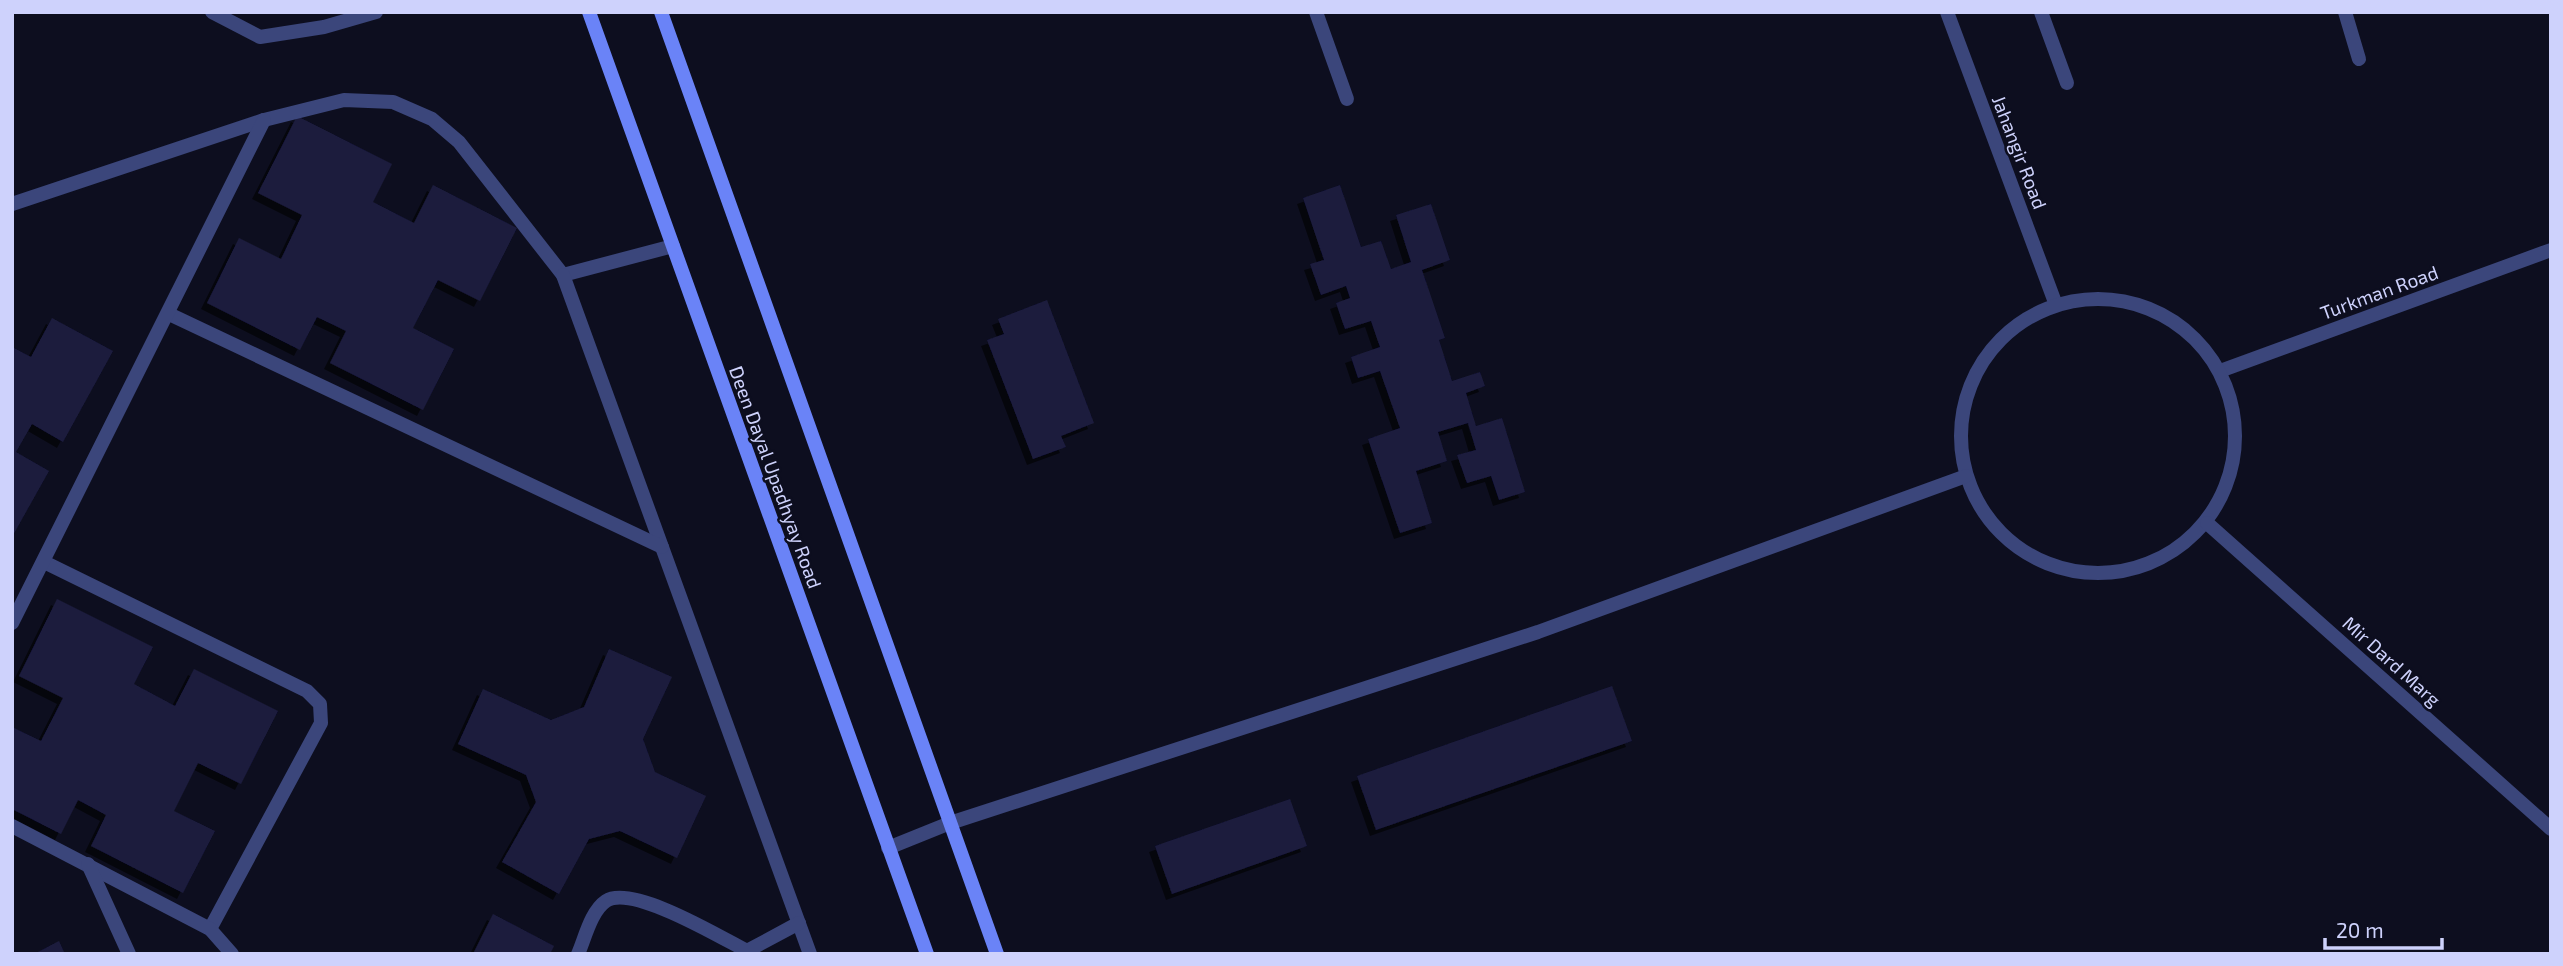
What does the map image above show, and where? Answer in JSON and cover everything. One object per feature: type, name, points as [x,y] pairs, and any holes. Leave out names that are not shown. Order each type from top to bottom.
[{"type":"main road","name":"Deen Dayal Upadhyay Road","points":[[589,12],[927,954]]},
{"type":"main road","points":[[661,12],[997,954]]},
{"type":"street","points":[[212,12],[260,37],[324,27],[376,12]]},
{"type":"street","points":[[1316,12],[1348,99]]},
{"type":"street","name":"Jahangir Road","points":[[1947,12],[2056,305]]},
{"type":"street","points":[[2041,12],[2067,83]]},
{"type":"street","points":[[2345,12],[2359,59]]},
{"type":"street","points":[[12,204],[264,120],[344,100],[393,102],[432,120],[459,142],[562,275],[810,954]]},
{"type":"street","points":[[12,623],[16,601],[44,562],[264,120]]},
{"type":"street","points":[[562,275],[673,246]]},
{"type":"street","name":"Turkman Road","points":[[2220,371],[2551,250]]},
{"type":"street","points":[[2104,298],[2144,306],[2186,330],[2220,371],[2236,417],[2234,465],[2207,523],[2171,555],[2126,572],[2100,574],[2053,566],[2011,542],[1984,513],[1966,476],[1961,428],[1968,390],[1991,349],[2027,317],[2056,305],[2104,298]]},
{"type":"street","points":[[169,314],[662,547]]},
{"type":"street","points":[[888,848],[950,823],[1538,632],[1966,476]]},
{"type":"street","name":"Mir Dard Marg","points":[[2207,523],[2551,829]]},
{"type":"street","points":[[44,562],[307,691],[320,704],[321,723],[210,929]]},
{"type":"street","points":[[12,826],[210,929],[232,954]]},
{"type":"street","points":[[88,864],[129,954]]},
{"type":"street","points":[[578,954],[598,908],[607,900],[622,896],[676,913],[748,952],[799,923]]},
{"type":"building","points":[[297,116],[392,164],[373,202],[414,223],[433,185],[517,228],[480,301],[438,280],[413,328],[454,349],[423,410],[330,363],[346,331],[317,317],[300,350],[207,303],[239,238],[281,259],[302,215],[258,193]]},
{"type":"building","points":[[1340,185],[1361,247],[1381,241],[1391,269],[1411,262],[1396,215],[1431,204],[1450,260],[1422,270],[1445,338],[1439,340],[1452,381],[1480,372],[1485,386],[1466,393],[1476,426],[1502,418],[1525,492],[1499,500],[1491,476],[1467,483],[1457,455],[1476,450],[1468,423],[1438,432],[1447,461],[1416,471],[1432,523],[1400,533],[1368,439],[1400,428],[1380,371],[1358,378],[1351,357],[1380,347],[1371,321],[1345,329],[1336,303],[1350,298],[1346,286],[1321,295],[1310,264],[1324,260],[1303,198]]},
{"type":"building","points":[[1047,300],[1094,423],[1061,436],[1066,447],[1033,459],[987,340],[1004,334],[998,319]]},
{"type":"building","points":[[52,318],[113,351],[63,442],[32,424],[16,452],[49,471],[12,537],[12,347],[31,357]]},
{"type":"building","points":[[57,599],[153,647],[134,684],[175,706],[194,669],[278,711],[241,784],[198,763],[174,811],[215,831],[183,893],[91,846],[106,815],[78,800],[61,834],[12,809],[12,727],[41,741],[63,698],[19,676]]},
{"type":"building","points":[[609,649],[672,677],[643,739],[655,772],[706,796],[677,858],[620,831],[589,839],[559,894],[502,862],[536,802],[526,775],[458,744],[483,689],[551,720],[584,707]]},
{"type":"building","points":[[1612,686],[1632,741],[1376,830],[1357,776]]},
{"type":"building","points":[[1290,799],[1307,846],[1172,894],[1155,846]]},
{"type":"building","points":[[493,914],[554,946],[550,954],[473,954]]},
{"type":"building","points":[[59,941],[65,954],[34,954]]}]
